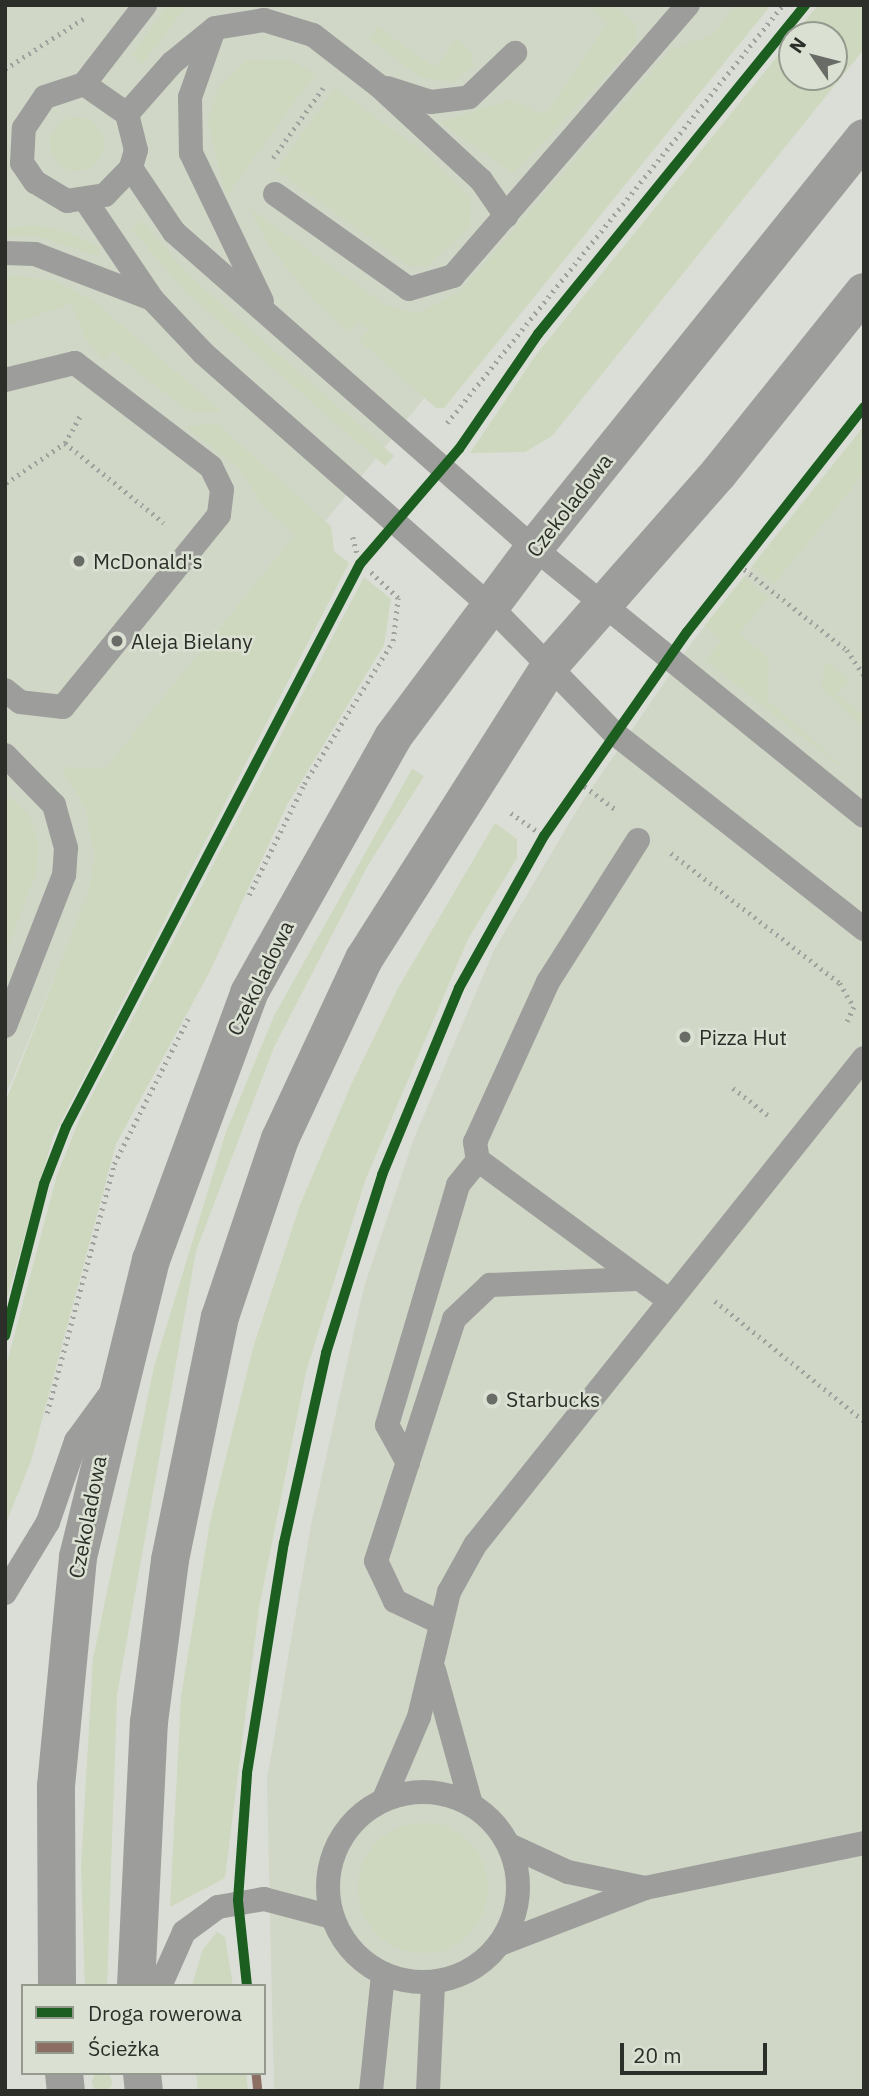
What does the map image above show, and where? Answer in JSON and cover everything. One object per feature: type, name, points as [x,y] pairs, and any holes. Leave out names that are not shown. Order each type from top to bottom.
[{"type":"street","name":"Czekoladowa","points":[[57,1984],[56,1786],[65,1668],[78,1557],[114,1390],[177,1178],[249,993],[393,737],[534,548],[864,138]]},
{"type":"street","points":[[136,1984],[149,1722],[170,1560],[224,1304],[280,1139],[364,958],[551,664],[604,607],[864,292]]},
{"type":"lane","points":[[84,84],[127,114],[136,150],[131,168],[105,195],[86,201],[49,194],[14,169],[32,111],[45,97],[84,84],[145,5]]},
{"type":"lane","points":[[275,194],[410,289],[453,276],[681,13]]},
{"type":"lane","points":[[127,114],[215,27],[264,20],[313,35],[379,86],[481,180],[506,216]]},
{"type":"lane","points":[[215,27],[190,97],[191,153],[268,314]]},
{"type":"lane","points":[[379,86],[431,102],[468,97],[515,53]]},
{"type":"lane","points":[[131,168],[174,232],[534,548],[864,816]]},
{"type":"lane","points":[[86,201],[152,299],[491,607],[551,664],[614,733],[864,929]]},
{"type":"lane","points":[[5,253],[35,254],[152,299]]},
{"type":"lane","points":[[5,380],[75,363],[211,467],[222,491],[219,515],[63,707],[20,702],[5,690]]},
{"type":"lane","points":[[5,755],[54,805],[66,848],[64,875],[5,1026]]},
{"type":"lane","points":[[638,840],[548,982],[475,1142],[478,1160],[670,1301]]},
{"type":"lane","points":[[384,1799],[402,1767],[434,1670],[439,1622],[455,1577],[475,1545],[864,1058]]},
{"type":"lane","points":[[408,1462],[387,1425],[458,1185],[478,1160]]},
{"type":"lane","points":[[439,1622],[395,1601],[378,1575],[376,1561],[454,1320],[477,1292],[509,1282],[638,1279]]},
{"type":"lane","points":[[5,1593],[48,1522],[76,1441],[114,1390]]},
{"type":"lane","points":[[434,1670],[471,1804],[509,1845],[568,1872],[645,1888]]},
{"type":"lane","points":[[471,1804],[428,1791],[384,1799],[360,1815],[330,1861],[332,1917],[343,1941],[383,1975],[433,1983],[482,1963],[500,1944],[519,1886],[509,1845]]},
{"type":"lane","points":[[500,1944],[645,1888],[864,1843]]},
{"type":"lane","points":[[161,1984],[184,1932],[218,1907],[264,1899],[332,1917]]},
{"type":"lane","points":[[371,2091],[383,1975]]},
{"type":"lane","points":[[428,2091],[433,1983]]},
{"type":"path","points":[[437,435],[783,5]]},
{"type":"path","points":[[5,68],[92,11]]},
{"type":"path","points":[[6,484],[65,443],[84,409]]},
{"type":"path","points":[[444,468],[474,428],[455,413]]},
{"type":"path","points":[[65,443],[170,528]]},
{"type":"path","points":[[355,575],[397,522]]},
{"type":"path","points":[[739,565],[847,650],[864,675]]},
{"type":"path","points":[[351,710],[397,625],[398,598],[370,572]]},
{"type":"path","points":[[579,782],[626,818]]},
{"type":"path","points":[[501,806],[544,835]]},
{"type":"path","points":[[666,849],[845,988],[854,1007],[841,1031]]},
{"type":"path","points":[[733,1088],[773,1118]]},
{"type":"path","points":[[764,1129],[781,1107]]},
{"type":"path","points":[[687,1279],[864,1421]]},
{"type":"shaded area","name":"Aleja Bielany","points":[[5,5],[740,5],[156,732],[5,1097]]},
{"type":"shaded area","points":[[168,5],[195,5],[184,9],[142,64],[132,55]]},
{"type":"shaded area","points":[[586,5],[613,5],[636,24],[637,42],[514,173],[440,122],[510,100],[545,115],[608,22]]},
{"type":"shaded area","points":[[736,5],[771,5],[444,408],[436,408],[360,341],[369,329],[358,321],[348,331],[312,298],[270,247],[249,208],[386,306],[419,313],[461,291],[671,50],[713,35]]},
{"type":"shaded area","points":[[818,5],[864,5],[864,49],[848,69],[848,21],[805,21]]},
{"type":"shaded area","points":[[378,27],[436,69],[457,38],[472,54],[473,66],[452,82],[421,77],[369,39]]},
{"type":"shaded area","points":[[778,55],[778,91],[830,91],[552,436],[525,452],[470,453],[536,355]]},
{"type":"shaded area","points":[[288,59],[315,73],[226,197],[208,120],[220,85],[246,61]]},
{"type":"shaded area","points":[[335,88],[426,154],[471,199],[470,226],[429,265],[411,267],[276,170]]},
{"type":"shaded area","points":[[77,117],[96,125],[104,144],[96,163],[77,171],[58,163],[50,144],[58,125]]},
{"type":"shaded area","points":[[142,221],[187,274],[394,456],[385,466],[185,291],[132,229]]},
{"type":"shaded area","points":[[37,225],[76,235],[100,248],[98,256],[36,235],[5,235],[5,228]]},
{"type":"shaded area","points":[[5,275],[52,280],[92,300],[221,411],[188,411],[112,351],[104,360],[86,340],[72,303],[5,326]]},
{"type":"shaded area","points":[[216,423],[331,526],[334,551],[349,563],[53,1137],[5,1305],[5,1103],[88,893],[95,858],[85,808],[61,767],[106,768],[296,534],[263,507],[241,470],[186,426]]},
{"type":"shaded area","points":[[864,426],[864,2091],[274,2091],[267,1779],[311,1525],[364,1287],[413,1141],[494,950],[580,805],[693,641]]},
{"type":"shaded area","points":[[864,426],[864,473],[774,584],[752,566]]},
{"type":"shaded area","points":[[364,577],[391,599],[384,645],[287,805],[210,971],[116,1144],[31,1461],[5,1526],[5,1370],[57,1175],[80,1118]]},
{"type":"shaded area","points":[[744,577],[768,597],[739,634],[769,659],[768,701],[864,785],[705,660],[722,641],[705,625]]},
{"type":"shaded area","points":[[826,661],[849,680],[836,694],[864,716],[864,727],[821,687]]},
{"type":"shaded area","points":[[412,769],[424,776],[367,867],[274,1047],[196,1251],[117,1695],[107,1984],[85,1984],[81,1866],[93,1659],[154,1367],[226,1132],[274,1016]]},
{"type":"shaded area","points":[[5,794],[27,812],[38,839],[37,871],[5,954]]},
{"type":"shaded area","points":[[495,823],[517,839],[517,858],[468,939],[365,1181],[306,1372],[259,1608],[225,1878],[170,1907],[181,1696],[210,1522],[253,1348],[300,1205],[351,1085],[398,988]]},
{"type":"shaded area","points":[[423,1823],[448,1828],[469,1842],[483,1863],[488,1888],[483,1913],[469,1934],[448,1948],[423,1953],[398,1948],[377,1934],[363,1913],[358,1888],[363,1863],[377,1842],[398,1828]]},
{"type":"shaded area","points":[[217,1932],[225,1937],[233,1984],[193,1984],[202,1951]]},
{"type":"shaded area","points":[[95,2075],[109,2075],[111,2086],[106,2091],[98,2091],[93,2086]]},
{"type":"shaded area","points":[[196,2075],[246,2075],[248,2091],[198,2091]]},
{"type":"marked path","points":[[256,2075],[258,2091]]},
{"type":"cycle path","points":[[5,1336],[44,1184],[66,1127],[360,564],[459,449],[538,334],[805,5]]},
{"type":"cycle path","points":[[247,1984],[238,1900],[247,1773],[284,1543],[326,1353],[382,1175],[459,988],[544,836],[687,632],[864,407]]},
{"type":"place","name":"McDonald's","points":[[79,561]]},
{"type":"place","name":"Aleja Bielany","points":[[117,641]]},
{"type":"place","name":"Pizza Hut","points":[[685,1037]]},
{"type":"place","name":"Starbucks","points":[[492,1399]]}]
